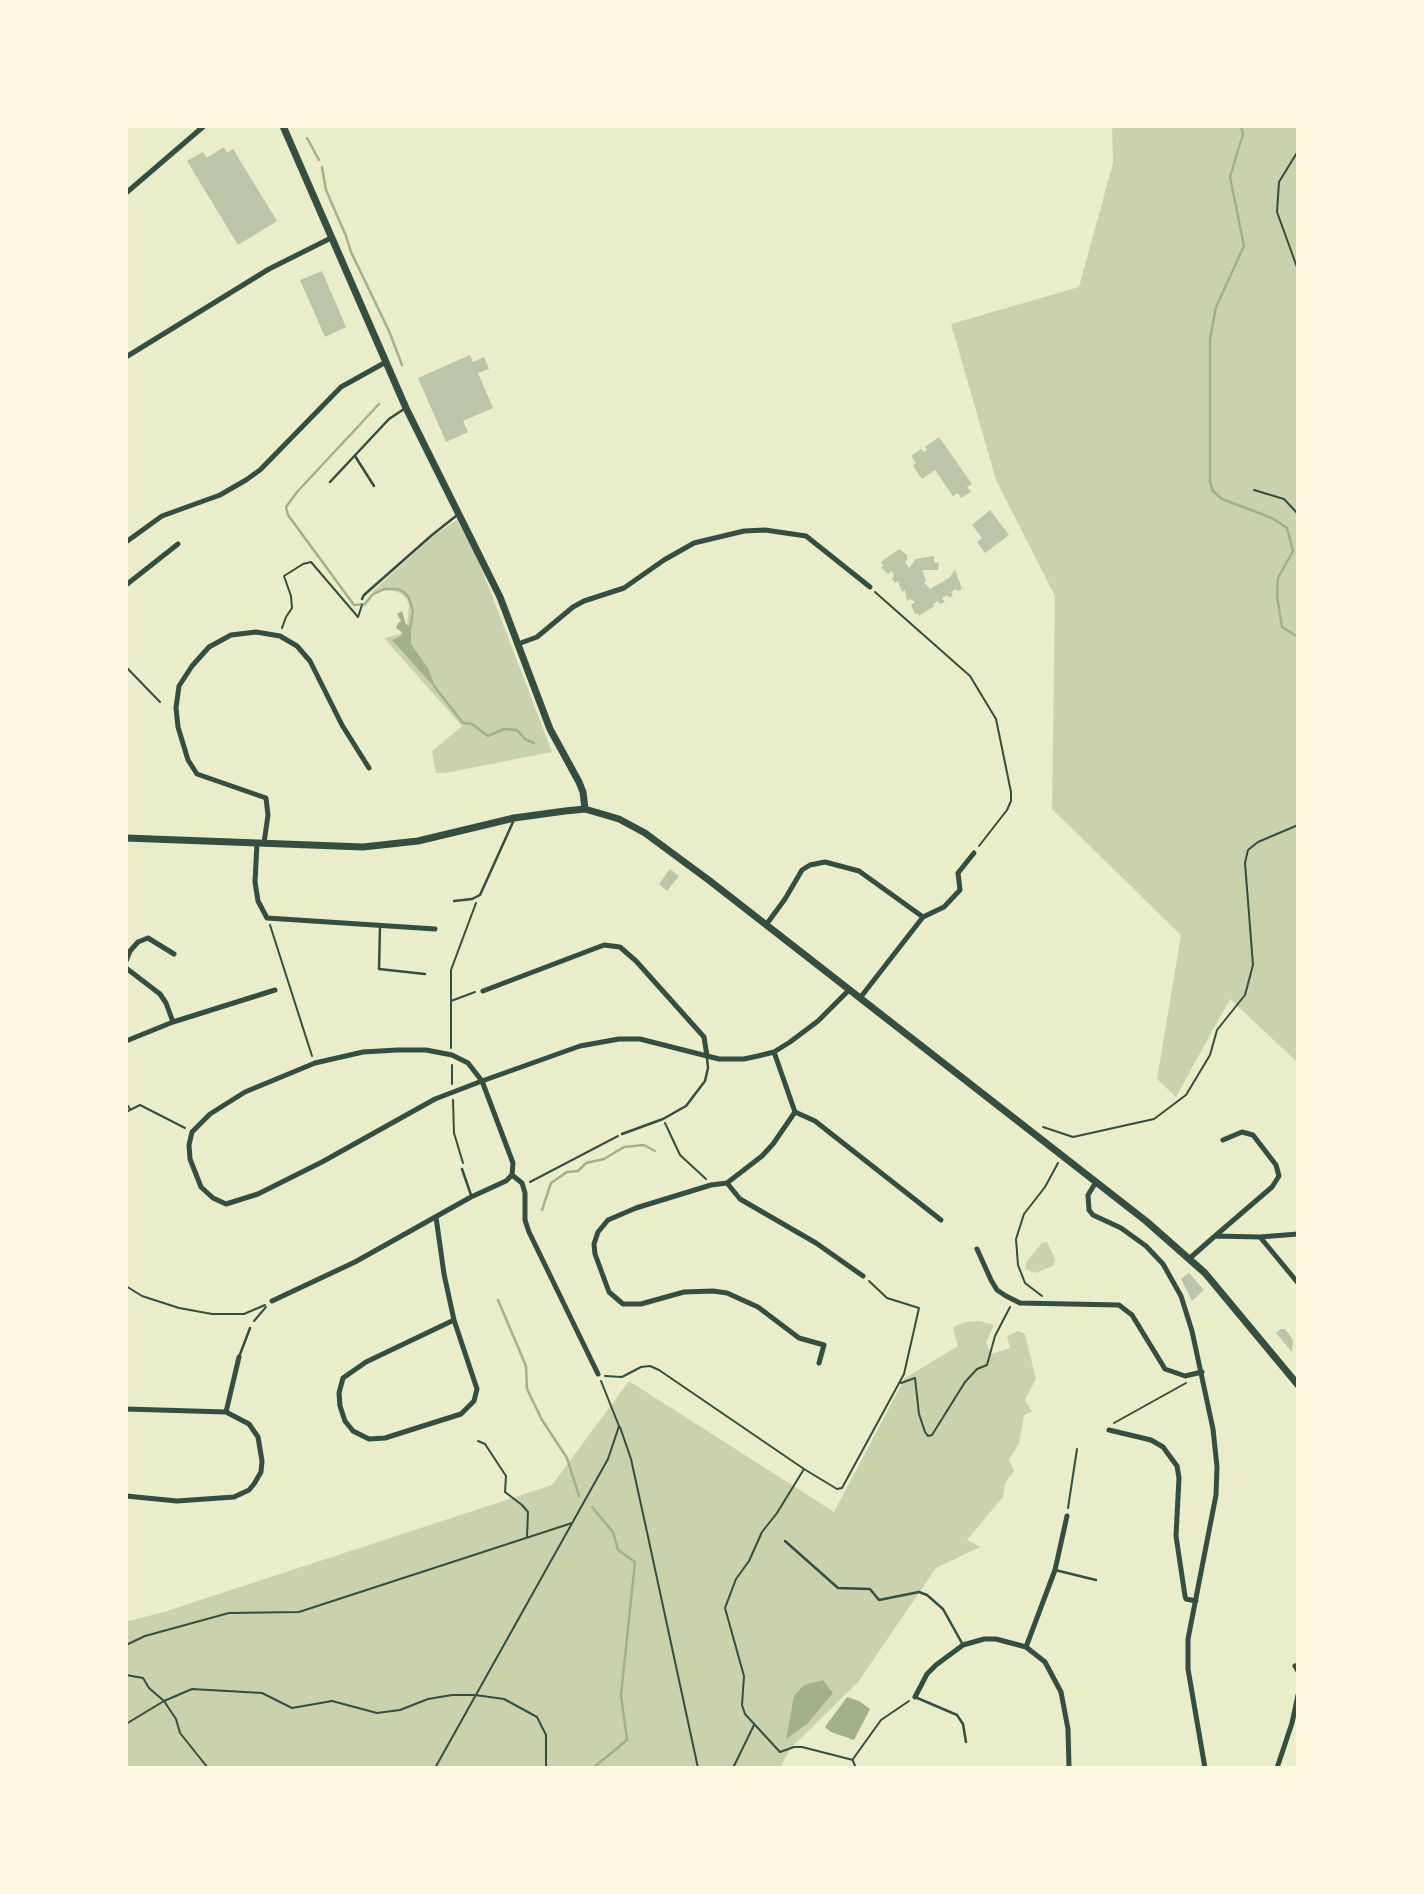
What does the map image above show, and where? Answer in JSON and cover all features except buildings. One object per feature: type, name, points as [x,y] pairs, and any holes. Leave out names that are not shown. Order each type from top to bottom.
[{"type":"main road","points":[[283,126],[406,408],[487,567],[555,740],[582,789],[584,810]]},
{"type":"main road","points":[[126,838],[339,847],[388,846],[514,818],[584,810],[618,819],[645,833],[766,925],[1190,1258],[1225,1294],[1298,1385]]},
{"type":"street","points":[[126,193],[204,126]]},
{"type":"street","points":[[126,357],[260,274],[331,238]]},
{"type":"street","points":[[126,542],[162,516],[220,495],[246,480],[260,470],[341,387],[386,362]]},
{"type":"street","points":[[518,644],[542,634],[573,607],[624,588],[694,543],[744,531],[765,530],[806,536],[870,587]]},
{"type":"street","points":[[126,585],[178,544]]},
{"type":"street","points":[[369,768],[342,725],[310,662],[297,646],[280,636],[242,632],[220,641],[209,648],[192,666],[179,686],[176,701],[178,727],[194,771],[266,798],[268,815],[260,843],[255,881],[258,901],[267,918],[435,929]]},
{"type":"street","points":[[860,998],[923,917],[944,907],[960,890],[958,873],[974,853]]},
{"type":"street","points":[[766,925],[802,870],[825,862],[853,868],[881,885],[923,917]]},
{"type":"street","points":[[126,961],[138,942],[148,939],[174,954]]},
{"type":"street","points":[[483,990],[604,945],[620,947],[636,961],[704,1037],[707,1056]]},
{"type":"street","points":[[126,968],[160,994],[173,1022]]},
{"type":"street","points":[[126,1041],[173,1022],[275,989]]},
{"type":"street","points":[[272,1301],[355,1262],[471,1197],[506,1181],[512,1175],[513,1163],[482,1081],[473,1068],[460,1058],[426,1051],[363,1052],[315,1063],[245,1092],[200,1122],[192,1132],[189,1145],[190,1159],[201,1187],[220,1202],[233,1203],[258,1194],[322,1162],[402,1116],[452,1093],[482,1081],[580,1046],[619,1039],[640,1039],[707,1056],[744,1059],[774,1052],[818,1021],[849,990]]},
{"type":"street","points":[[774,1052],[795,1112],[815,1121],[941,1220]]},
{"type":"street","points":[[795,1112],[774,1144],[727,1183],[711,1185],[619,1214],[602,1226],[594,1244],[609,1293],[623,1304],[641,1304],[684,1292],[727,1293],[758,1307],[799,1338],[824,1345],[819,1363]]},
{"type":"street","points":[[1190,1258],[1272,1187],[1279,1176],[1276,1165],[1253,1135],[1242,1132],[1223,1140]]},
{"type":"street","points":[[512,1175],[522,1183],[525,1193],[525,1220],[529,1232],[598,1374]]},
{"type":"street","points":[[1096,1182],[1088,1195],[1089,1210],[1139,1240],[1163,1264],[1181,1296],[1202,1372],[1213,1429],[1217,1467],[1216,1495],[1188,1639],[1188,1669],[1205,1768]]},
{"type":"street","points":[[727,1183],[740,1199],[816,1243],[863,1276]]},
{"type":"street","points":[[436,1217],[454,1320],[477,1389],[474,1401],[470,1407],[450,1418],[385,1438],[369,1439],[353,1432],[340,1406],[339,1393],[344,1377],[366,1362],[454,1320]]},
{"type":"street","points":[[1215,1236],[1298,1234]]},
{"type":"street","points":[[1260,1237],[1298,1283]]},
{"type":"street","points":[[976,1249],[997,1290],[1014,1300],[1020,1303],[1119,1305],[1132,1315],[1165,1369],[1185,1376],[1202,1372]]},
{"type":"street","points":[[226,1412],[239,1357]]},
{"type":"street","points":[[126,1409],[226,1412],[249,1424],[260,1443],[262,1456],[261,1472],[249,1490],[234,1497],[193,1501],[126,1496]]},
{"type":"street","points":[[1109,1430],[1151,1440],[1163,1447],[1177,1466],[1179,1478],[1176,1536],[1186,1599],[1196,1601]]},
{"type":"street","points":[[1027,1647],[1055,1570],[1067,1516]]},
{"type":"street","points":[[915,1697],[936,1665],[963,1645],[973,1641],[996,1639],[1027,1647],[1045,1662],[1061,1692],[1068,1729],[1069,1768]]},
{"type":"street","points":[[1277,1768],[1298,1695]]},
{"type":"lane","points":[[330,482],[389,419],[406,408]]},
{"type":"lane","points":[[355,455],[374,485]]},
{"type":"lane","points":[[362,599],[446,523],[459,515]]},
{"type":"lane","points":[[454,901],[478,896],[514,818]]},
{"type":"lane","points":[[380,925],[379,969],[425,974]]},
{"type":"lane","points":[[622,1134],[663,1119],[686,1106],[707,1076],[707,1056]]},
{"type":"lane","points":[[461,1169],[471,1197]]},
{"type":"lane","points":[[239,1357],[250,1328]]},
{"type":"lane","points":[[785,1541],[838,1588],[870,1589],[880,1600],[919,1592],[927,1595],[943,1609],[963,1645]]},
{"type":"lane","points":[[1055,1570],[1096,1580]]},
{"type":"lane","points":[[915,1697],[957,1715],[963,1724],[967,1742]]},
{"type":"path","points":[[1298,151],[1279,182],[1277,212],[1298,270]]},
{"type":"path","points":[[1254,490],[1284,499],[1298,514]]},
{"type":"path","points":[[280,636],[292,608],[284,576],[303,564],[311,562],[358,617],[361,609]]},
{"type":"path","points":[[870,587],[970,676],[996,719],[1011,801],[974,853]]},
{"type":"path","points":[[126,667],[160,702]]},
{"type":"path","points":[[1043,1127],[1073,1137],[1154,1119],[1186,1096],[1210,1055],[1217,1030],[1245,995],[1253,965],[1245,863],[1248,850],[1258,842],[1298,825]]},
{"type":"path","points":[[452,1050],[452,970],[478,896]]},
{"type":"path","points":[[267,918],[315,1063]]},
{"type":"path","points":[[275,989],[291,987]]},
{"type":"path","points":[[450,1002],[483,990]]},
{"type":"path","points":[[452,1060],[454,1133],[463,1165],[461,1169]]},
{"type":"path","points":[[126,1103],[130,1110]]},
{"type":"path","points":[[126,1112],[140,1105],[192,1132]]},
{"type":"path","points":[[663,1119],[680,1156],[711,1185]]},
{"type":"path","points":[[522,1183],[622,1134]]},
{"type":"path","points":[[1042,1303],[1041,1295],[1025,1283],[1018,1265],[1016,1239],[1024,1214],[1045,1187],[1059,1162]]},
{"type":"path","points":[[598,1374],[611,1378],[622,1377],[640,1367],[650,1366],[659,1370],[804,1469],[837,1489],[842,1488],[904,1374],[919,1308],[887,1298],[863,1276]]},
{"type":"path","points":[[126,1286],[142,1296],[179,1308],[212,1314],[244,1314],[272,1301]]},
{"type":"path","points":[[899,1383],[915,1378],[919,1415],[925,1432],[928,1436],[932,1435],[965,1382],[977,1369],[987,1365],[995,1336],[1014,1300]]},
{"type":"path","points":[[250,1328],[272,1301]]},
{"type":"path","points":[[598,1374],[631,1459],[698,1768]]},
{"type":"path","points":[[1114,1424],[1180,1386]]},
{"type":"path","points":[[435,1768],[608,1459],[619,1426]]},
{"type":"path","points":[[478,1441],[485,1444],[506,1476],[505,1492],[528,1512],[527,1537]]},
{"type":"path","points":[[1067,1516],[1077,1449]]},
{"type":"path","points":[[804,1469],[762,1532],[749,1561],[736,1579],[724,1608],[744,1676],[742,1705],[745,1714],[780,1752],[794,1746],[853,1760]]},
{"type":"path","points":[[126,1646],[145,1636],[229,1613],[299,1612],[572,1523]]},
{"type":"path","points":[[126,1675],[143,1678],[149,1688],[164,1701],[176,1719],[180,1733],[208,1768]]},
{"type":"path","points":[[126,1724],[164,1701],[192,1689],[262,1693],[292,1708],[332,1701],[377,1713],[400,1710],[428,1699],[475,1695],[504,1699],[537,1717],[546,1735],[546,1768]]},
{"type":"path","points":[[853,1760],[881,1720],[915,1697]]},
{"type":"path","points":[[733,1768],[754,1724]]},
{"type":"path","points":[[853,1760],[856,1768]]},
{"type":"shaded area","points":[[1112,126],[1298,126],[1298,1063],[1230,999],[1176,1097],[1157,1079],[1181,935],[1052,809],[1055,596],[996,480],[951,324],[1079,287],[1113,163]]},
{"type":"shaded area","points":[[457,520],[478,559],[552,752],[436,773],[432,751],[462,726],[384,638],[400,634],[407,625],[409,605],[406,598],[391,590],[371,593],[433,536]]},
{"type":"shaded area","points":[[402,611],[406,624],[411,627],[411,644],[428,668],[436,689],[392,640],[403,633],[396,628],[401,621],[397,614]]},
{"type":"shaded area","points":[[1047,1242],[1055,1259],[1053,1266],[1035,1273],[1025,1269],[1027,1261],[1042,1243]]},
{"type":"shaded area","points":[[979,1321],[994,1325],[986,1342],[991,1354],[1010,1348],[1007,1336],[1018,1331],[1025,1334],[1036,1379],[1025,1400],[1032,1412],[1024,1415],[1019,1444],[1009,1459],[1014,1471],[1005,1483],[1003,1497],[967,1540],[980,1547],[936,1568],[858,1682],[790,1749],[780,1768],[126,1768],[126,1622],[552,1485],[629,1381],[834,1512],[905,1378],[958,1346],[953,1327]]},
{"type":"shaded area","points":[[823,1680],[833,1693],[808,1723],[786,1739],[794,1696],[804,1685]]},
{"type":"shaded area","points":[[847,1697],[870,1709],[854,1740],[831,1732],[825,1727]]},
{"type":"waterway","points":[[1241,126],[1243,134],[1230,177],[1244,246],[1216,307],[1210,339],[1210,482],[1213,491],[1222,499],[1272,518],[1287,528],[1293,551],[1278,578],[1277,596],[1282,627],[1298,637]]},
{"type":"waterway","points":[[307,138],[319,160]]},
{"type":"waterway","points":[[322,167],[326,190],[351,252],[389,331],[402,365]]},
{"type":"waterway","points":[[379,404],[286,507],[288,515],[354,605],[365,604],[372,595],[384,589],[398,589],[409,598],[413,611],[410,629]]},
{"type":"waterway","points":[[434,686],[463,723],[472,724],[488,736],[504,729],[517,730],[525,739],[534,743]]},
{"type":"waterway","points":[[542,1210],[551,1183],[567,1172],[578,1171],[586,1163],[604,1159],[624,1147],[644,1145],[655,1151]]},
{"type":"waterway","points":[[498,1300],[526,1366],[527,1389],[542,1420],[567,1458],[579,1496]]},
{"type":"waterway","points":[[592,1507],[613,1532],[618,1550],[635,1562],[621,1695],[627,1740],[593,1768]]}]
